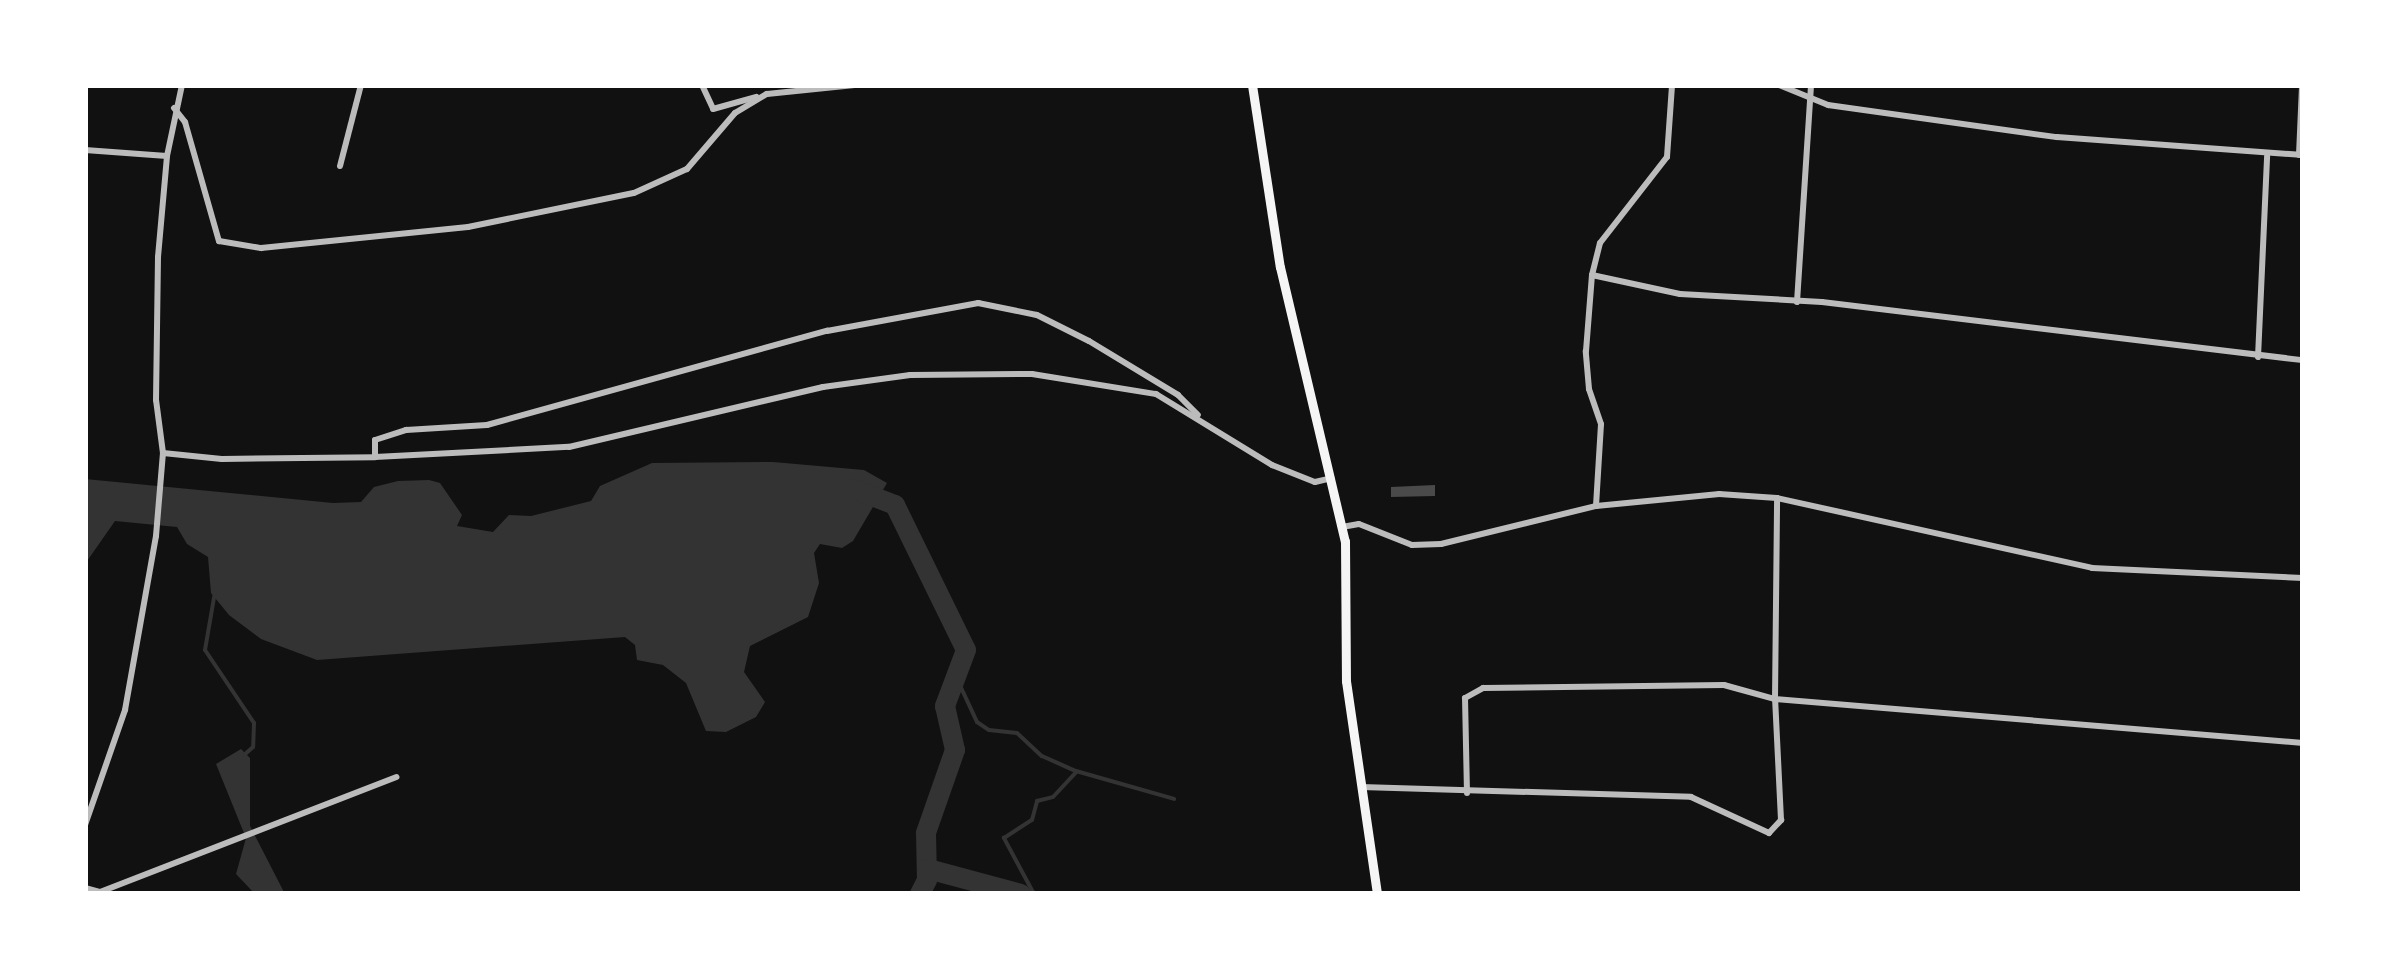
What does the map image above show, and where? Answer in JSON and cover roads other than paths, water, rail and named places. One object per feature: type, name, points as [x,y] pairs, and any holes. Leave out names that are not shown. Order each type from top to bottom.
[{"type":"main road","points":[[1252,85],[1280,266],[1342,527],[1346,681],[1377,894]]},
{"type":"street","points":[[85,824],[125,710],[156,536],[163,452],[156,334],[167,156],[174,108],[182,85]]},
{"type":"street","points":[[340,166],[361,85]]},
{"type":"street","points":[[702,85],[713,110],[766,94],[856,85]]},
{"type":"street","points":[[1596,506],[1600,424],[1588,390],[1586,351],[1592,275],[1600,242],[1667,158],[1672,85]]},
{"type":"street","points":[[1797,302],[1811,85]]},
{"type":"street","points":[[1779,86],[1810,98],[2058,137],[2267,156],[2301,155],[2302,85]]},
{"type":"street","points":[[174,108],[186,122],[210,223],[218,240],[236,248],[468,227],[634,194],[686,169],[735,113],[766,94]]},
{"type":"street","points":[[85,150],[167,156]]},
{"type":"street","points":[[2258,356],[2267,156]]},
{"type":"street","points":[[1592,275],[1665,292],[1797,302],[2303,360]]},
{"type":"street","points":[[375,457],[375,440],[406,430],[505,420],[827,332],[978,303],[1037,315],[1089,341],[1178,395],[1198,415]]},
{"type":"street","points":[[163,452],[222,459],[375,457],[569,447],[823,387],[910,375],[1082,380],[1156,394],[1198,415],[1272,465],[1315,482],[1332,478]]},
{"type":"street","points":[[1342,527],[1359,524],[1412,545],[1440,544],[1596,506],[1719,494],[1777,498],[2092,568],[2303,578]]},
{"type":"street","points":[[1360,787],[1691,798],[1770,832],[1781,820],[1775,699],[1777,498]]},
{"type":"street","points":[[1467,792],[1465,698],[1483,688],[1724,686],[1775,699],[2303,743]]},
{"type":"street","points":[[85,888],[100,892],[241,833],[396,777]]},
{"type":"waterway","points":[[854,489],[895,505],[966,650],[945,706],[955,750],[926,833],[927,880],[920,894]]},
{"type":"waterway","points":[[215,592],[205,650],[254,723],[253,747],[244,755]]},
{"type":"waterway","points":[[958,681],[977,722],[989,730],[1017,733],[1042,756],[1076,771],[1174,799]]},
{"type":"waterway","points":[[1034,894],[1004,838],[1032,820],[1037,801],[1053,797],[1076,772]]},
{"type":"waterway","points":[[928,869],[1021,894]]}]
